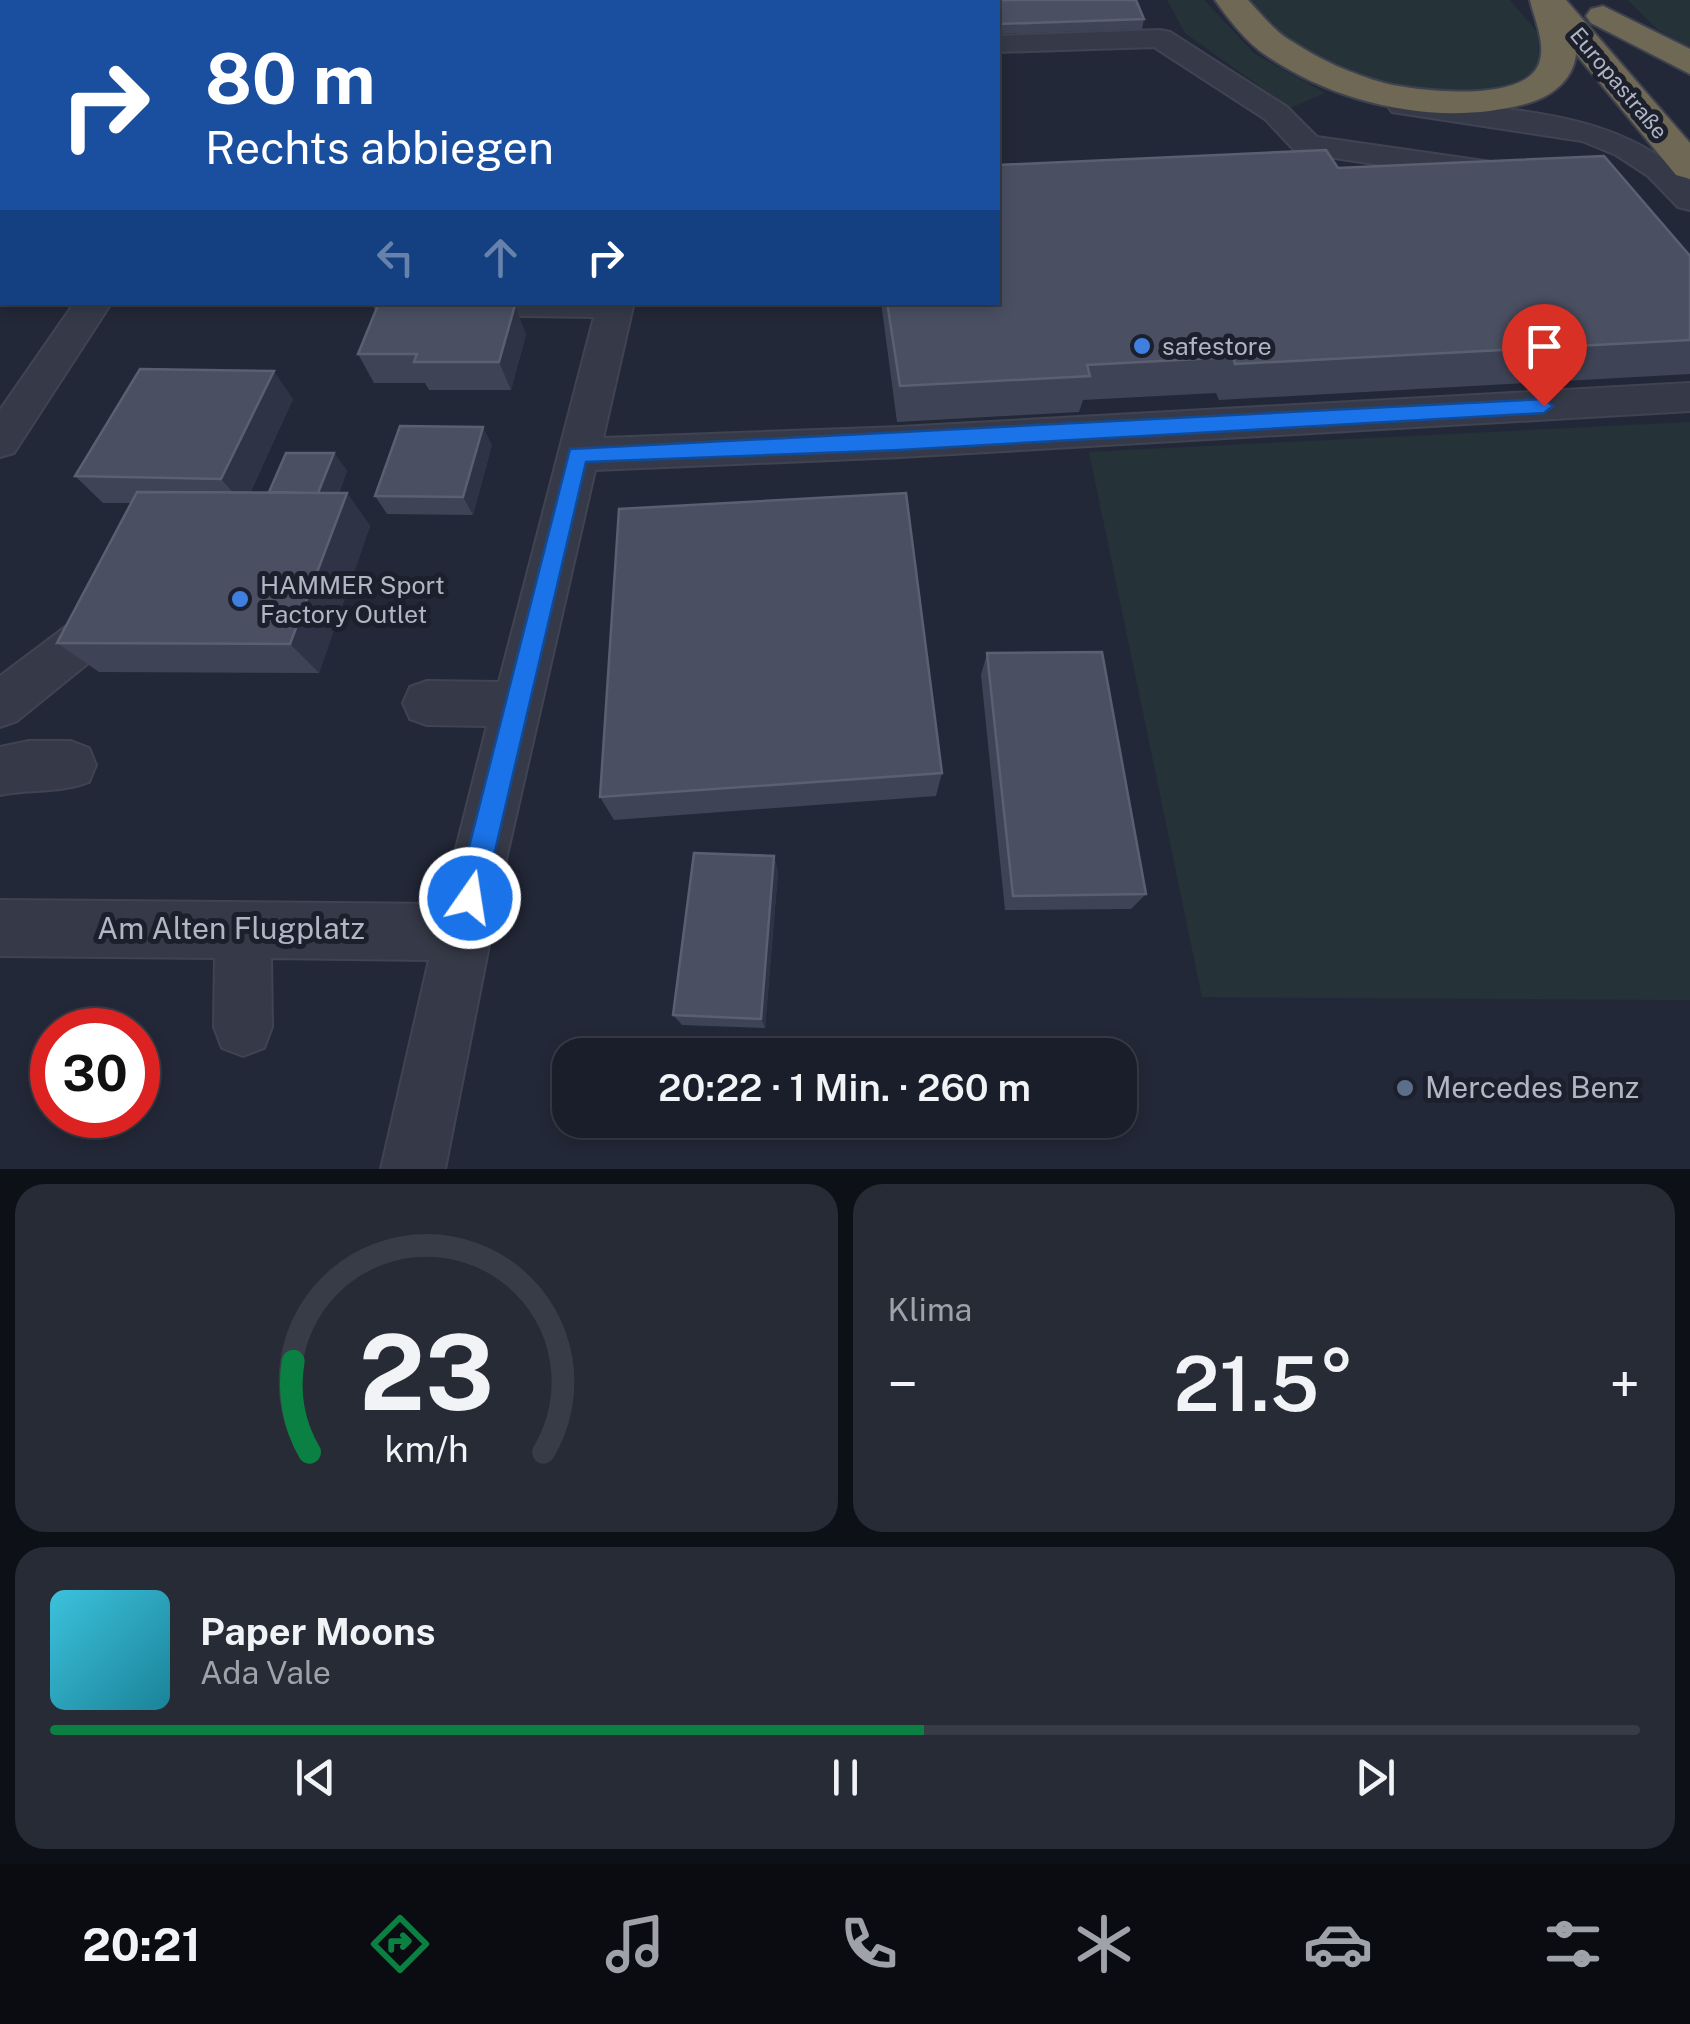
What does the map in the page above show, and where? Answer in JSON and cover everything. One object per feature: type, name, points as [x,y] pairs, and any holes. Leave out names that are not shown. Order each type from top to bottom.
[{"type":"highway","points":[[1231,0],[1276,47],[1312,66],[1377,92],[1448,102],[1493,101],[1523,93],[1548,80],[1558,64],[1558,46],[1547,0]]},
{"type":"highway","name":"Europastraße","points":[[1547,0],[1675,95]]},
{"type":"highway","name":"Europastraße","points":[[1595,8],[1675,95],[1690,167]]},
{"type":"highway","points":[[1675,95],[1690,177]]},
{"type":"street","points":[[1214,0],[1263,51],[1318,80],[1401,106],[1586,130],[1651,160],[1690,200]]},
{"type":"street","points":[[1000,44],[1160,38],[1276,113],[1306,145],[1532,178]]},
{"type":"street","points":[[0,442],[92,305]]},
{"type":"street","points":[[414,1169],[462,932],[616,305]]},
{"type":"street","points":[[578,455],[900,442],[1690,397]]},
{"type":"street","points":[[0,706],[98,629]]},
{"type":"street","points":[[427,703],[516,705]]},
{"type":"street","points":[[0,771],[29,765],[72,765]]},
{"type":"street","name":"Am Alten Flugplatz","points":[[0,928],[462,932]]},
{"type":"street","points":[[243,928],[243,1027]]},
{"type":"shaded area","points":[[1167,0],[1204,0],[1255,54],[1325,93],[1290,108],[1185,33]]},
{"type":"shaded area","points":[[1241,0],[1510,0],[1538,33],[1539,68],[1498,90],[1471,94],[1416,93],[1387,87],[1307,57],[1267,29]]},
{"type":"shaded area","points":[[1628,0],[1690,0],[1690,47],[1658,30]]},
{"type":"shaded area","points":[[1690,422],[1690,1000],[1202,997],[1089,452]]},
{"type":"building","points":[[1000,0],[1136,0],[1144,19],[1000,24]]},
{"type":"building","points":[[1326,150],[1338,168],[1604,156],[1690,256],[1690,340],[1235,364],[1233,357],[1087,365],[1090,376],[900,386],[887,305],[1000,305],[1000,165]]},
{"type":"building","points":[[378,305],[515,305],[499,362],[414,362],[417,354],[358,354]]},
{"type":"building","points":[[140,369],[274,371],[221,479],[75,476]]},
{"type":"building","points":[[400,426],[483,427],[463,497],[375,496]]},
{"type":"building","points":[[286,453],[334,453],[318,493],[269,492]]},
{"type":"building","points":[[137,492],[347,493],[290,644],[57,643]]},
{"type":"building","points":[[906,493],[942,773],[600,797],[619,509]]},
{"type":"building","points":[[1102,652],[1146,894],[1013,896],[987,653]]},
{"type":"building","points":[[694,853],[774,856],[761,1019],[673,1015]]},
{"type":"place","name":"safestore","points":[[1142,346]]},
{"type":"place","name":"HAMMER Sport Factory Outlet","points":[[240,599]]},
{"type":"place","name":"Mercedes Benz","points":[[1405,1088]]},
{"type":"route","points":[[470,898],[578,455],[900,442],[1544,406]]}]
